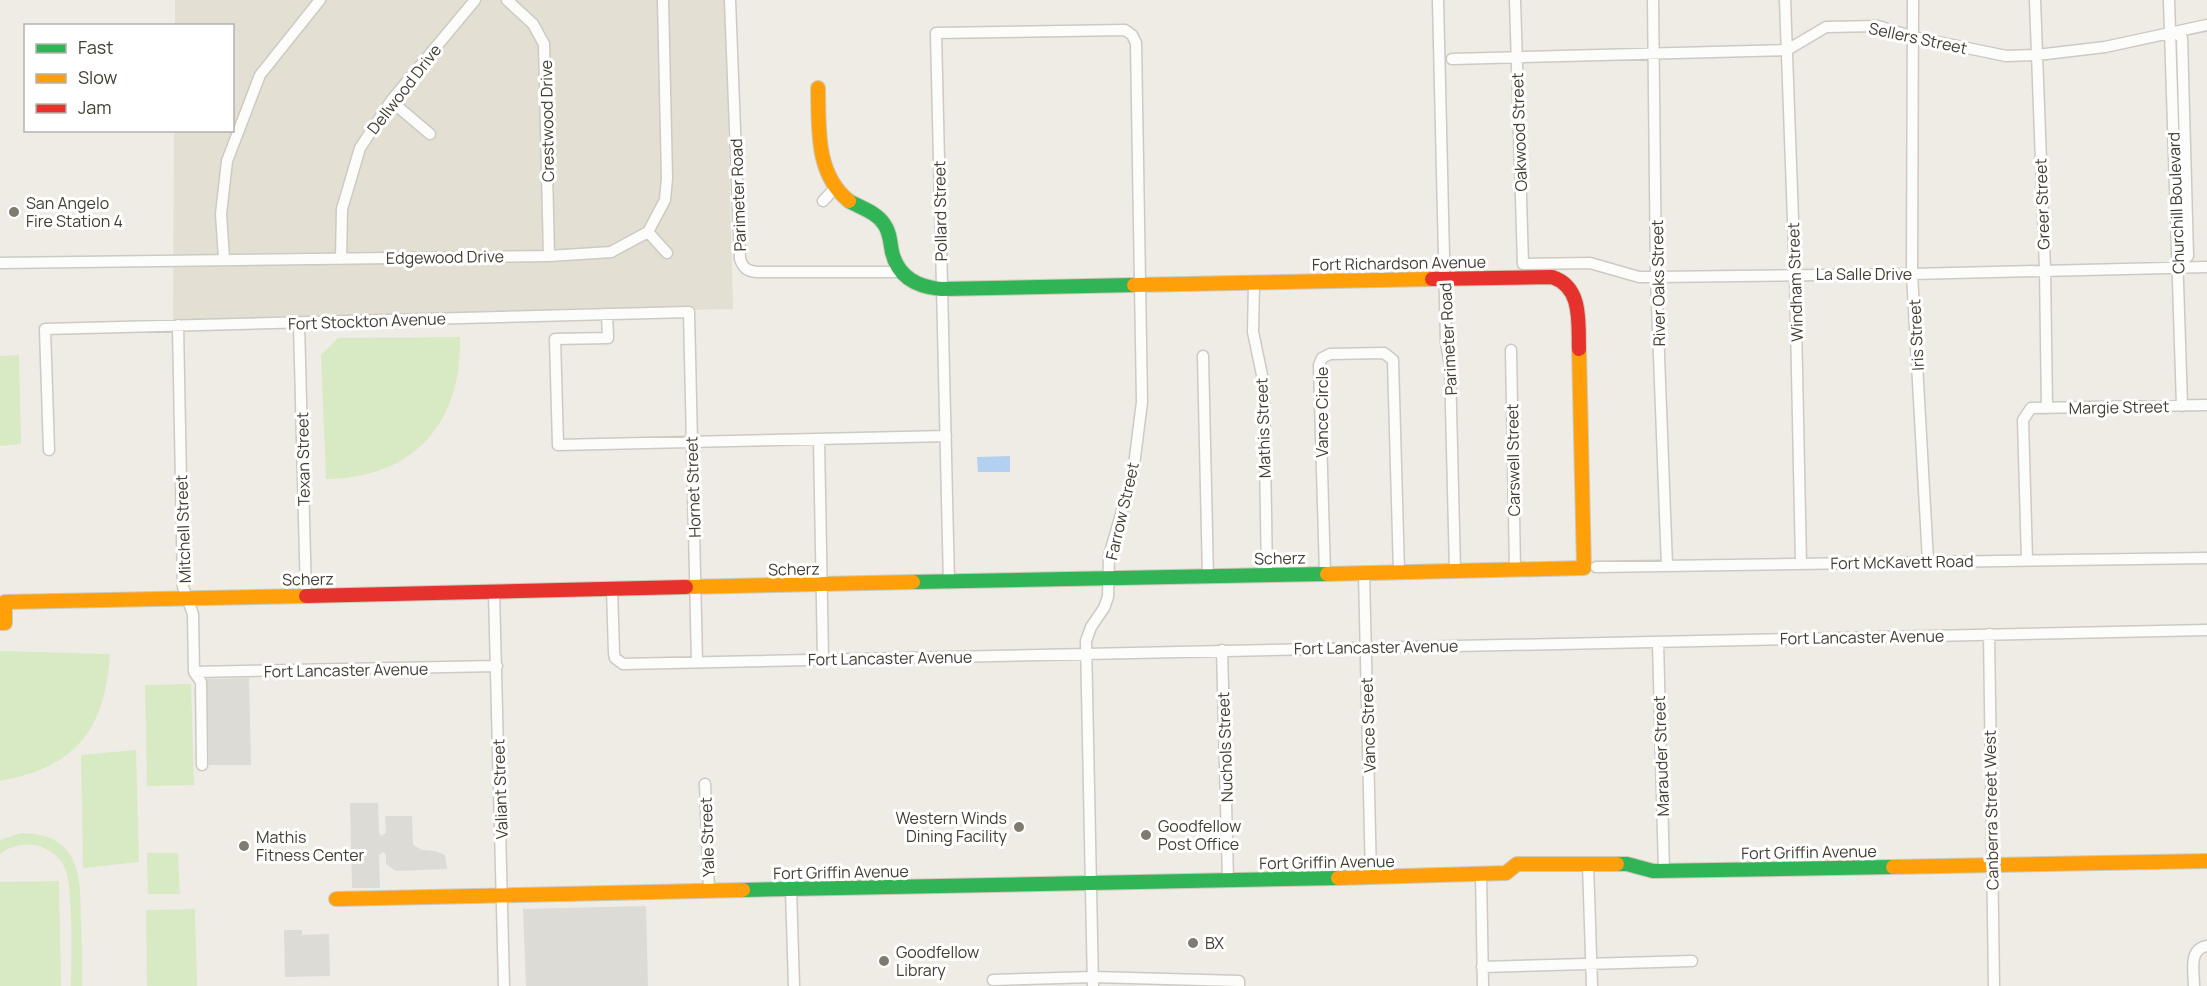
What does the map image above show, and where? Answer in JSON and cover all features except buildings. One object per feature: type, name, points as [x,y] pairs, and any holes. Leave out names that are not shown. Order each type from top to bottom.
[{"type":"street","points":[[225,258],[221,214],[227,161],[261,75],[320,0]]},
{"type":"street","name":"Dellwood Drive","points":[[340,258],[342,209],[360,148],[391,101],[475,0]]},
{"type":"street","name":"Crestwood Drive","points":[[507,0],[533,24],[544,44],[549,255]]},
{"type":"street","points":[[663,0],[667,178],[665,200],[648,232],[667,253]]},
{"type":"street","name":"Parimeter Road","points":[[730,0],[742,265],[745,269],[757,272],[901,272]]},
{"type":"street","name":"Parimeter Road","points":[[1438,0],[1446,342],[1450,366],[1455,571]]},
{"type":"street","name":"Oakwood Street","points":[[1515,0],[1523,264]]},
{"type":"street","name":"River Oaks Street","points":[[1653,0],[1656,278],[1667,566]]},
{"type":"street","name":"Windham Street","points":[[1785,0],[1795,274],[1801,564]]},
{"type":"street","name":"Iris Street","points":[[1913,0],[1912,274],[1928,561]]},
{"type":"street","name":"Greer Street","points":[[2035,0],[2045,270],[2047,408]]},
{"type":"street","name":"Churchill Boulevard","points":[[2169,0],[2172,33],[2182,406]]},
{"type":"street","name":"Sellers Street","points":[[1452,59],[1787,50],[1826,27],[1878,26],[1914,37],[2006,56],[2037,56],[2105,47],[2207,25]]},
{"type":"street","name":"Pollard Street","points":[[948,583],[936,33],[1119,29],[1129,32]]},
{"type":"street","name":"Farrow Street","points":[[1093,981],[1086,654],[1088,634],[1106,604],[1111,548],[1128,495],[1140,424],[1142,369],[1136,43],[1129,32]]},
{"type":"street","points":[[818,88],[821,148],[826,170],[835,188],[847,200],[872,212],[883,221],[890,234],[896,264],[901,272]]},
{"type":"street","points":[[391,101],[430,134]]},
{"type":"street","points":[[823,201],[835,188]]},
{"type":"street","name":"Edgewood Drive","points":[[0,263],[549,255],[611,252],[648,232]]},
{"type":"street","name":"La Salle Drive","points":[[1523,264],[1590,263],[1639,277],[1656,278],[2207,267]]},
{"type":"street","name":"Fort Richardson Avenue","points":[[901,272],[918,285],[942,289],[1445,278],[1552,277],[1566,283],[1575,296],[1578,315],[1590,568]]},
{"type":"street","name":"Mathis Street","points":[[1254,283],[1253,332],[1264,396],[1267,575]]},
{"type":"street","name":"Fort Stockton Avenue","points":[[49,450],[45,329],[689,312]]},
{"type":"street","name":"Hornet Street","points":[[689,312],[698,662]]},
{"type":"street","points":[[607,314],[608,338],[555,339],[558,445],[946,436]]},
{"type":"street","name":"Texan Street","points":[[299,323],[306,596]]},
{"type":"street","name":"Mitchell Street","points":[[178,325],[183,587],[193,614],[195,672],[201,682],[202,765]]},
{"type":"street","name":"Carswell Street","points":[[1510,350],[1515,570]]},
{"type":"street","name":"Vance Circle","points":[[1324,574],[1319,365],[1322,358],[1330,354],[1384,353],[1393,360],[1399,572]]},
{"type":"street","points":[[1203,356],[1208,577]]},
{"type":"street","name":"Margie Street","points":[[2027,560],[2024,420],[2031,408],[2207,405]]},
{"type":"street","points":[[819,438],[823,659]]},
{"type":"street","name":"Fort McKavett Road","points":[[1590,568],[2207,558]]},
{"type":"street","name":"Scherz","points":[[0,623],[5,623],[5,602],[1590,568]]},
{"type":"street","name":"Vance Street","points":[[1364,573],[1371,878]]},
{"type":"street","name":"Fort Lancaster Avenue","points":[[612,589],[614,653],[619,662],[623,663],[2207,630]]},
{"type":"street","name":"Valiant Street","points":[[494,592],[504,986]]},
{"type":"street","name":"Canberra Street West","points":[[1989,634],[1994,986]]},
{"type":"street","name":"Marauder Street","points":[[1658,642],[1664,871]]},
{"type":"street","name":"Nuchols Street","points":[[1222,650],[1228,880]]},
{"type":"street","name":"Fort Lancaster Avenue","points":[[195,672],[497,666]]},
{"type":"street","name":"Yale Street","points":[[705,784],[709,891]]},
{"type":"street","name":"Fort Griffin Avenue","points":[[336,899],[1371,878],[1506,873],[1517,864],[1627,864],[1653,871],[1664,871],[2207,861]]},
{"type":"street","points":[[1588,864],[1592,986]]},
{"type":"street","points":[[1481,874],[1483,986]]},
{"type":"street","points":[[791,890],[794,986]]},
{"type":"street","points":[[2194,986],[2194,956],[2199,949],[2207,946]]},
{"type":"street","points":[[1482,967],[1692,961]]},
{"type":"street","points":[[993,980],[1239,983]]},
{"type":"shaded area","points":[[175,0],[725,0],[733,309],[173,321],[174,132],[234,132],[234,24],[175,24]]},
{"type":"shaded area","points":[[249,678],[251,765],[209,765],[206,679]]},
{"type":"shaded area","points":[[350,803],[378,803],[381,836],[386,833],[385,816],[412,816],[413,845],[422,850],[445,855],[447,869],[396,871],[386,864],[386,855],[383,852],[379,855],[380,888],[352,888]]},
{"type":"shaded area","points":[[646,906],[648,986],[526,986],[523,909]]},
{"type":"shaded area","points":[[284,930],[302,930],[302,935],[329,934],[330,976],[285,977]]},
{"type":"green space","points":[[460,337],[458,368],[452,395],[442,419],[427,440],[408,456],[384,468],[357,476],[326,479],[321,355],[338,338]]},
{"type":"green space","points":[[19,355],[21,444],[0,446],[0,356]]},
{"type":"green space","points":[[0,651],[110,654],[107,681],[101,704],[93,724],[82,741],[67,755],[49,766],[26,775],[0,781]]},
{"type":"green space","points":[[191,684],[194,785],[147,786],[145,685]]},
{"type":"green space","points":[[136,750],[139,862],[83,868],[81,755]]},
{"type":"green space","points":[[21,833],[41,835],[55,841],[66,849],[73,860],[80,888],[82,986],[71,986],[71,906],[64,866],[52,852],[35,845],[16,846],[0,854],[0,840]]},
{"type":"green space","points":[[147,853],[178,853],[180,894],[148,894]]},
{"type":"green space","points":[[59,881],[61,986],[0,986],[0,882]]},
{"type":"green space","points":[[195,909],[197,986],[147,986],[146,910]]},
{"type":"water","points":[[1010,456],[1010,472],[978,472],[977,457]]},
{"type":"traffic: fast","points":[[849,201],[873,213],[881,220],[888,230],[892,252],[899,268],[910,279],[924,286],[941,289],[1134,285]]},
{"type":"traffic: fast","points":[[913,582],[1327,574]]},
{"type":"traffic: fast","points":[[1617,864],[1627,864],[1653,871],[1893,867]]},
{"type":"traffic: fast","points":[[743,890],[1338,878]]},
{"type":"traffic: slow","points":[[818,88],[819,134],[825,164],[830,178],[849,201]]},
{"type":"traffic: slow","points":[[1134,285],[1432,279]]},
{"type":"traffic: slow","points":[[1327,574],[1584,568],[1579,349]]},
{"type":"traffic: slow","points":[[686,587],[913,582]]},
{"type":"traffic: slow","points":[[0,623],[5,623],[5,602],[306,596]]},
{"type":"traffic: slow","points":[[1893,867],[2207,861]]},
{"type":"traffic: slow","points":[[1338,878],[1506,873],[1517,864],[1617,864]]},
{"type":"traffic: slow","points":[[336,899],[743,890]]},
{"type":"traffic: jam","points":[[1432,279],[1552,277],[1562,282],[1574,297],[1578,317],[1579,349]]},
{"type":"traffic: jam","points":[[306,596],[686,587]]},
{"type":"place","name":"San Angelo Fire Station 4","points":[[14,212]]},
{"type":"place","name":"Western Winds Dining Facility","points":[[1019,827]]},
{"type":"place","name":"Goodfellow Post Office","points":[[1146,835]]},
{"type":"place","name":"Mathis Fitness Center","points":[[244,846]]},
{"type":"place","name":"BX","points":[[1193,943]]},
{"type":"place","name":"Goodfellow Library","points":[[884,961]]}]
